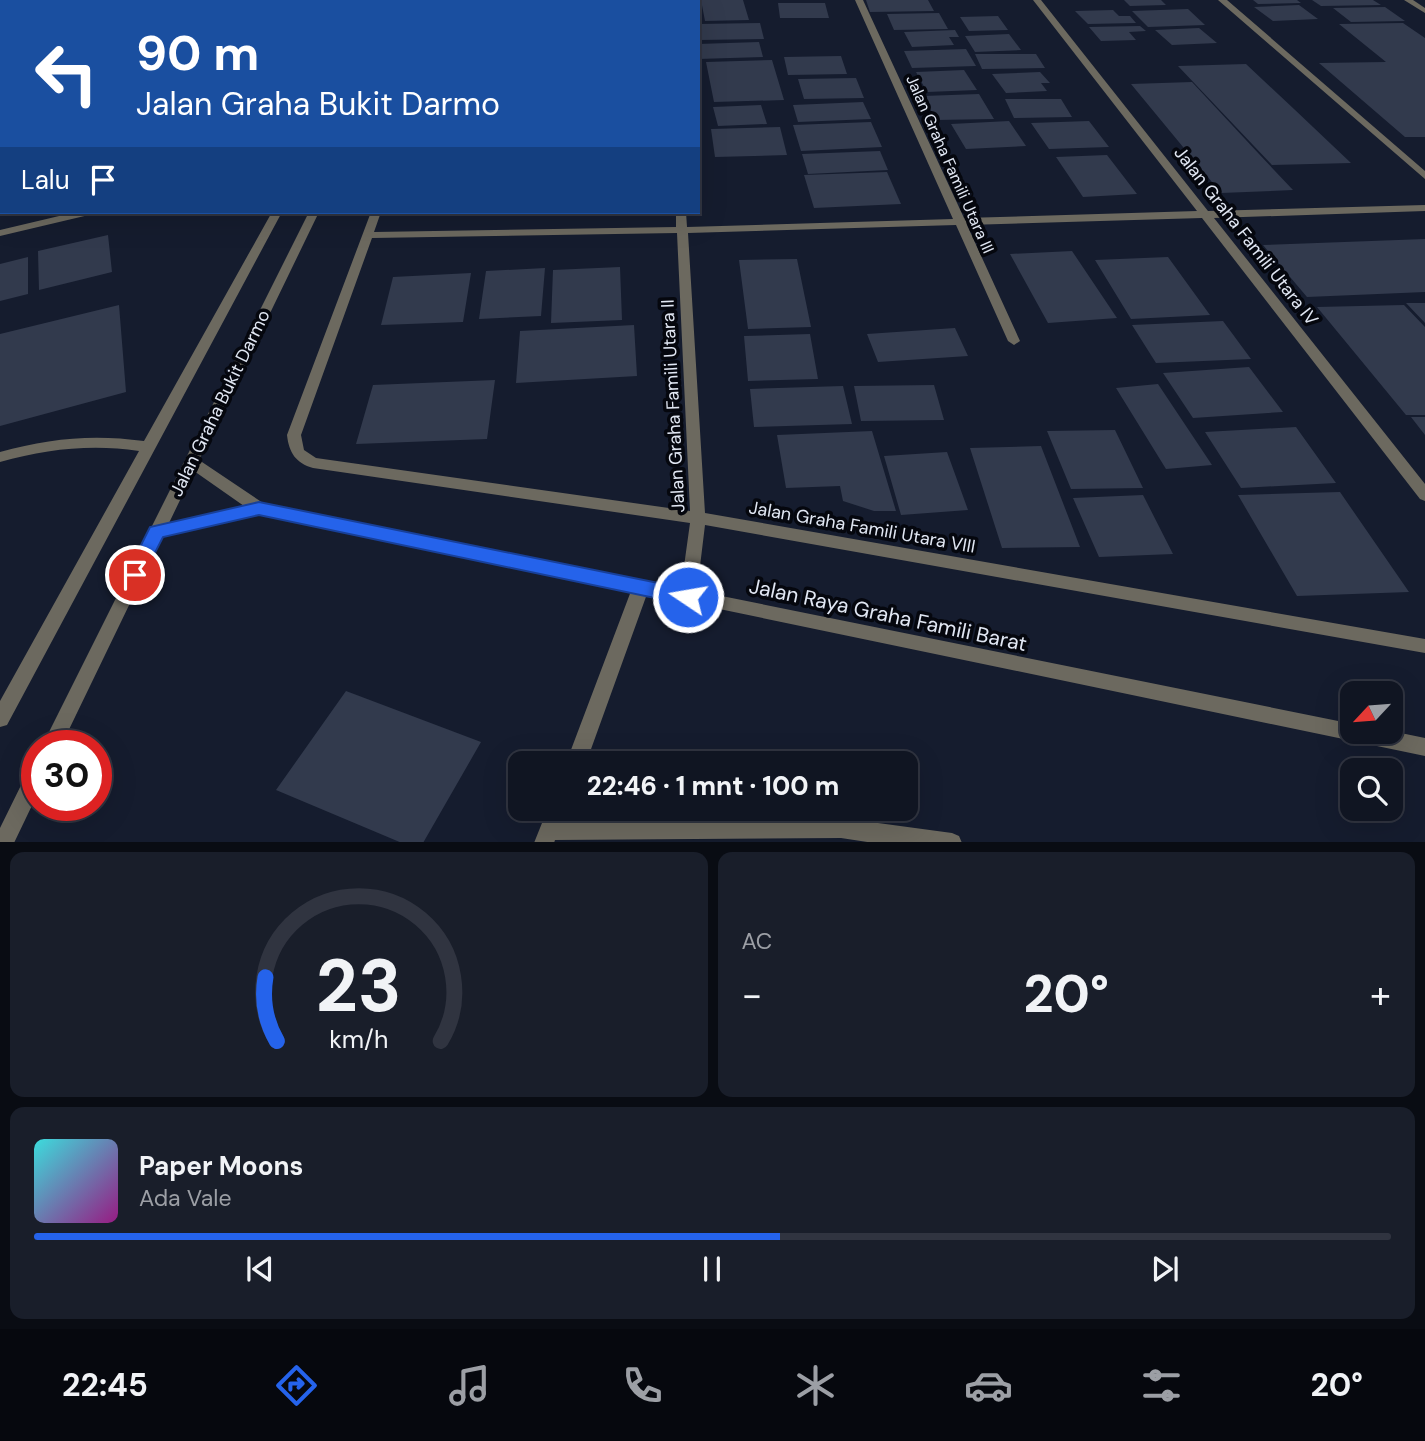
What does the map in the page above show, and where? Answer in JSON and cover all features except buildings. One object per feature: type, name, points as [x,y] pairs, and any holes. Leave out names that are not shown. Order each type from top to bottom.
[{"type":"street","name":"Jalan Graha Famili Utara III","points":[[859,0],[1013,341]]},
{"type":"street","name":"Jalan Graha Famili Utara IV","points":[[1037,0],[1425,495]]},
{"type":"street","points":[[1222,0],[1425,176]]},
{"type":"street","points":[[1408,0],[1425,11]]},
{"type":"street","points":[[375,214],[367,235],[958,223],[1425,208]]},
{"type":"street","points":[[0,233],[81,214]]},
{"type":"street","points":[[0,719],[276,214]]},
{"type":"street","name":"Jalan Graha Bukit Darmo","points":[[59,730],[313,214]]},
{"type":"street","name":"Jalan Graha Famili Utara II","points":[[681,214],[698,518],[688,597]]},
{"type":"street","name":"Jalan Graha Famili Utara VIII","points":[[367,235],[294,435],[295,449],[302,458],[313,463],[698,518],[1425,646]]},
{"type":"street","points":[[0,457],[69,441],[103,440],[149,447]]},
{"type":"street","name":"Jalan Raya Graha Famili Barat","points":[[191,462],[259,508],[1425,747]]},
{"type":"street","name":"Jalan Raya Graha Famili Barat","points":[[156,532],[259,508]]},
{"type":"street","points":[[580,751],[641,587]]},
{"type":"street","points":[[3,842],[21,806]]},
{"type":"street","points":[[547,836],[841,828],[952,842]]},
{"type":"route","points":[[135,575],[156,532],[259,508],[688,597]]}]
